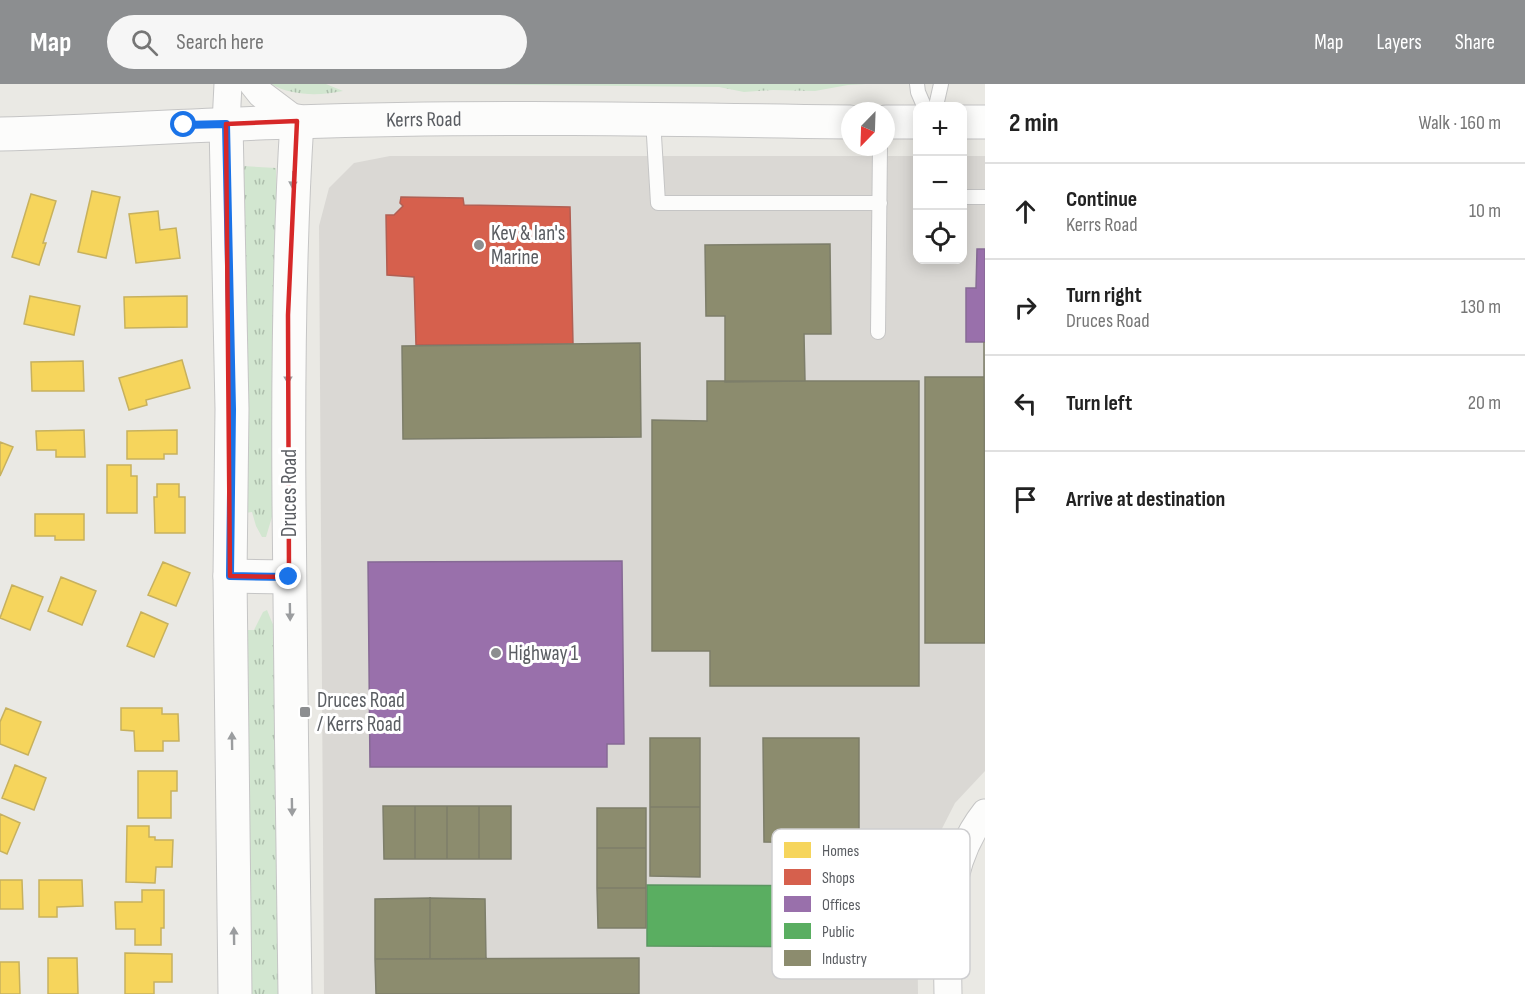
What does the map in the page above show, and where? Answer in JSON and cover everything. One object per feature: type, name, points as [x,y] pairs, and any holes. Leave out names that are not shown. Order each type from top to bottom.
[{"type":"main road","name":"Kerrs Road","points":[[0,134],[297,122],[653,119],[841,122]]},
{"type":"main road","name":"Druces Road","points":[[295,994],[289,577],[289,296],[297,122]]},
{"type":"main road","points":[[895,122],[913,122]]},
{"type":"main road","points":[[967,122],[985,122]]},
{"type":"main road","points":[[226,124],[232,409],[230,576],[235,994]]},
{"type":"main road","points":[[230,576],[289,577]]},
{"type":"street","points":[[226,124],[228,84]]},
{"type":"street","points":[[253,84],[261,94],[297,122]]},
{"type":"street","points":[[970,835],[985,813]]},
{"type":"lane","points":[[916,84],[923,102]]},
{"type":"lane","points":[[937,102],[941,84]]},
{"type":"lane","points":[[653,119],[658,204],[880,202]]},
{"type":"lane","points":[[878,332],[880,156]]},
{"type":"lane","points":[[967,197],[985,197]]},
{"type":"highlighted area","points":[[297,121],[288,315],[289,577],[230,576],[226,124]]},
{"type":"shaded area","points":[[390,156],[913,156],[913,264],[967,264],[967,156],[985,156],[985,771],[955,803],[942,829],[772,829],[772,979],[918,979],[918,994],[324,994],[319,226],[329,188],[354,163]]},
{"type":"green space","points":[[271,84],[326,84],[343,91],[306,94],[288,91]]},
{"type":"green space","points":[[426,84],[866,84],[815,91],[744,92],[719,87]]},
{"type":"green space","points":[[242,166],[276,168],[280,510],[274,510],[266,537],[262,537],[252,512],[245,513]]},
{"type":"green space","points":[[267,610],[274,627],[284,994],[250,994],[248,630],[254,630],[263,612]]},
{"type":"building: Homes","points":[[92,191],[120,197],[106,258],[78,252]]},
{"type":"building: Homes","points":[[31,194],[56,201],[39,265],[12,257]]},
{"type":"building: Homes","points":[[158,211],[160,230],[176,228],[180,258],[136,263],[129,214]]},
{"type":"building: Homes","points":[[30,296],[80,306],[74,335],[24,324]]},
{"type":"building: Homes","points":[[187,296],[187,327],[125,328],[124,297]]},
{"type":"building: Homes","points":[[182,360],[190,388],[146,400],[147,405],[129,410],[119,378]]},
{"type":"building: Homes","points":[[83,361],[84,391],[32,391],[31,362]]},
{"type":"building: Homes","points":[[84,430],[85,457],[56,457],[56,450],[37,450],[36,431]]},
{"type":"building: Homes","points":[[177,430],[177,454],[164,454],[164,459],[127,459],[127,431]]},
{"type":"building: Homes","points":[[0,442],[13,447],[0,476]]},
{"type":"building: Homes","points":[[107,465],[131,465],[131,476],[137,476],[137,513],[107,513]]},
{"type":"building: Homes","points":[[157,484],[179,484],[179,497],[185,497],[185,533],[155,533],[154,497],[157,497]]},
{"type":"building: Homes","points":[[35,514],[84,514],[84,540],[55,540],[55,536],[35,536]]},
{"type":"building: Homes","points":[[163,562],[190,573],[176,606],[148,595]]},
{"type":"building: Homes","points":[[61,577],[96,591],[82,625],[48,611]]},
{"type":"building: Homes","points":[[12,585],[43,597],[30,630],[0,618]]},
{"type":"building: Homes","points":[[141,612],[168,624],[154,657],[127,646]]},
{"type":"building: Homes","points":[[6,708],[41,722],[28,755],[0,744],[0,722]]},
{"type":"building: Homes","points":[[121,708],[162,708],[162,714],[178,714],[179,741],[163,741],[163,751],[135,751],[134,731],[121,730]]},
{"type":"building: Homes","points":[[15,765],[46,778],[34,810],[2,798]]},
{"type":"building: Homes","points":[[138,771],[177,771],[177,791],[171,791],[171,818],[138,818]]},
{"type":"building: Homes","points":[[0,814],[20,823],[7,854],[0,851]]},
{"type":"building: Homes","points":[[127,826],[149,826],[149,837],[155,837],[155,840],[173,840],[172,867],[156,867],[155,883],[126,882]]},
{"type":"building: Homes","points":[[0,880],[22,880],[23,909],[0,909]]},
{"type":"building: Homes","points":[[39,880],[82,880],[83,906],[57,907],[57,917],[39,917]]},
{"type":"building: Homes","points":[[142,890],[164,890],[164,928],[161,928],[161,945],[135,945],[135,929],[116,929],[115,902],[142,902]]},
{"type":"building: Homes","points":[[125,953],[172,954],[172,982],[154,982],[154,994],[125,994]]},
{"type":"building: Homes","points":[[48,958],[77,958],[78,994],[48,994]]},
{"type":"building: Homes","points":[[0,962],[19,962],[20,994],[0,994]]},
{"type":"building: Shops","name":"Kev & Ian's Marine","points":[[401,197],[463,198],[464,205],[570,207],[573,344],[416,345],[414,277],[387,275],[386,215],[394,215],[403,206],[400,203]]},
{"type":"building: Offices","points":[[977,249],[985,249],[985,342],[966,342],[966,288],[976,288]]},
{"type":"building: Offices","name":"Highway 1","points":[[622,561],[624,744],[607,744],[607,767],[370,767],[368,562]]},
{"type":"building: Public","points":[[647,885],[772,886],[772,947],[647,946]]},
{"type":"building: Industry","points":[[830,244],[831,334],[804,334],[805,381],[725,382],[725,316],[706,316],[705,245]]},
{"type":"building: Industry","points":[[984,342],[985,643],[925,643],[925,377],[984,377]]},
{"type":"building: Industry","points":[[640,343],[641,437],[403,439],[402,346]]},
{"type":"building: Industry","points":[[707,381],[919,381],[919,686],[710,686],[710,651],[652,651],[652,420],[707,421]]},
{"type":"building: Industry","points":[[650,738],[700,738],[700,807],[650,807]]},
{"type":"building: Industry","points":[[763,738],[859,738],[859,829],[772,829],[772,842],[764,842]]},
{"type":"building: Industry","points":[[383,806],[415,806],[415,859],[384,859]]},
{"type":"building: Industry","points":[[415,806],[447,806],[447,859],[415,859]]},
{"type":"building: Industry","points":[[447,806],[479,806],[479,859],[447,859]]},
{"type":"building: Industry","points":[[479,806],[511,806],[511,859],[479,859]]},
{"type":"building: Industry","points":[[650,807],[700,807],[700,877],[650,876]]},
{"type":"building: Industry","points":[[597,808],[646,808],[646,848],[597,848]]},
{"type":"building: Industry","points":[[597,848],[646,848],[646,888],[597,888]]},
{"type":"building: Industry","points":[[597,888],[646,888],[646,928],[598,928]]},
{"type":"building: Industry","points":[[430,898],[485,899],[486,959],[430,959]]},
{"type":"building: Industry","points":[[430,898],[430,959],[375,959],[375,899]]},
{"type":"building: Industry","points":[[639,958],[639,994],[376,994],[375,959]]},
{"type":"place","name":"Kev & Ian's Marine","points":[[479,245]]},
{"type":"place","name":"Highway 1","points":[[496,653]]},
{"type":"place","name":"Druces Road / Kerrs Road","points":[[305,712]]},
{"type":"route","points":[[184,125],[226,124],[232,409],[230,576],[289,577]]}]
